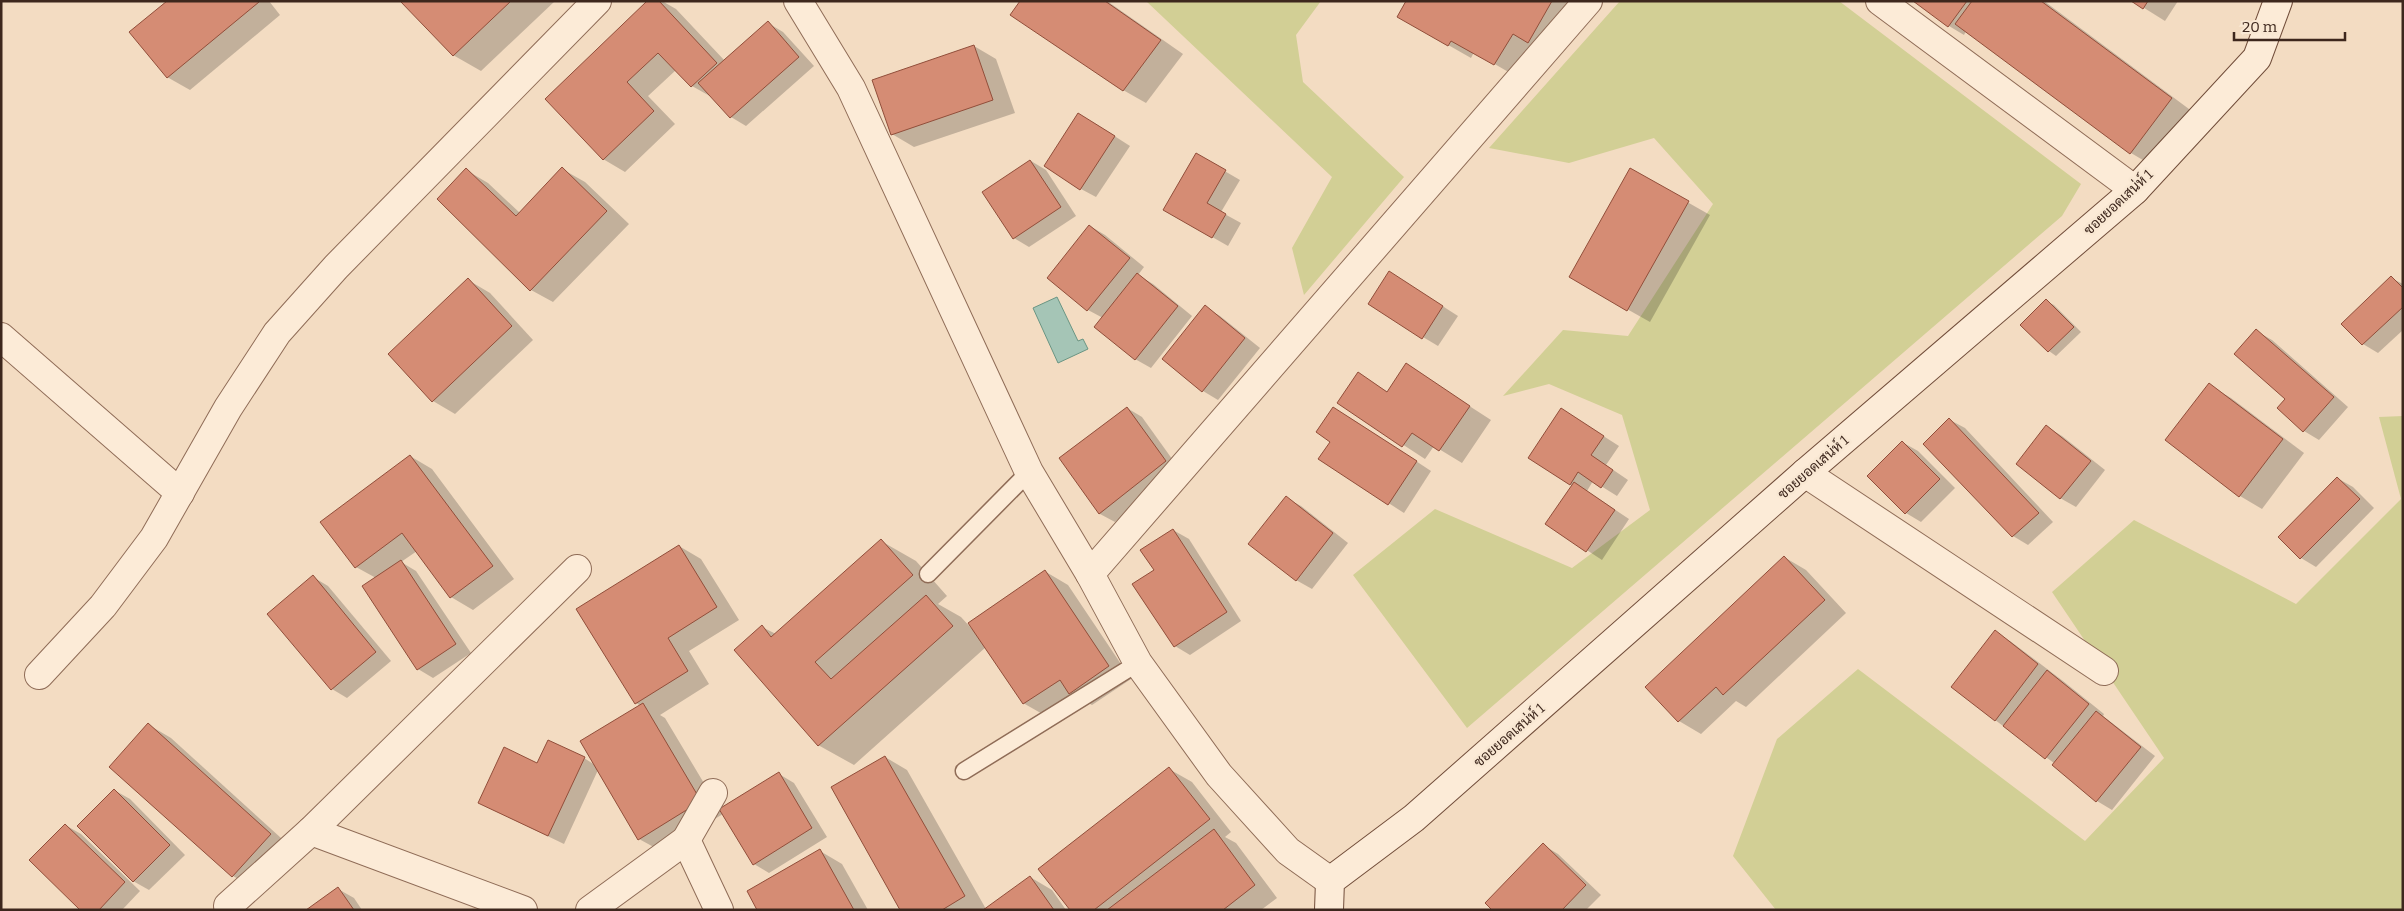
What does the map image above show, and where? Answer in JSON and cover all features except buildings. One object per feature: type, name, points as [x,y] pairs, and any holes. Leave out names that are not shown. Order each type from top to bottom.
[{"type":"street","points":[[39,675],[103,606],[154,538],[228,408],[277,333],[336,267],[597,1]]},
{"type":"street","points":[[798,1],[851,88],[1029,472],[1090,574],[1138,663],[1219,775],[1288,851],[1330,881],[1329,910]]},
{"type":"street","points":[[1090,574],[1588,1]]},
{"type":"street","points":[[1880,1],[2134,190]]},
{"type":"street","name":"ซอยยอดเสน่ห์ 1","points":[[1330,881],[1414,818],[1805,473],[2134,190],[2256,58],[2278,1]]},
{"type":"street","points":[[1,337],[180,493]]},
{"type":"street","points":[[1805,473],[2104,671]]},
{"type":"street","points":[[227,909],[311,831],[577,569]]},
{"type":"street","points":[[590,910],[686,840],[713,793]]},
{"type":"street","points":[[311,831],[523,910]]},
{"type":"street","points":[[686,840],[718,910]]},
{"type":"lane","points":[[928,574],[1029,472]]},
{"type":"lane","points":[[964,771],[1138,663]]},
{"type":"shaded area","points":[[1146,1],[1321,1],[1296,35],[1303,82],[1404,177],[1304,295],[1292,248],[1332,177]]},
{"type":"shaded area","points":[[1620,1],[1839,1],[2081,184],[2062,216],[1467,728],[1353,575],[1435,509],[1572,568],[1650,510],[1622,415],[1549,384],[1503,396],[1563,330],[1628,336],[1713,204],[1654,138],[1569,163],[1489,148]]},
{"type":"shaded area","points":[[1057,297],[1078,341],[1083,339],[1088,349],[1058,363],[1033,308]]},
{"type":"shaded area","points":[[2403,416],[2403,910],[1776,910],[1733,856],[1777,739],[1858,669],[2085,841],[2164,758],[2052,592],[2134,520],[2296,604],[2401,499],[2379,417]]}]
